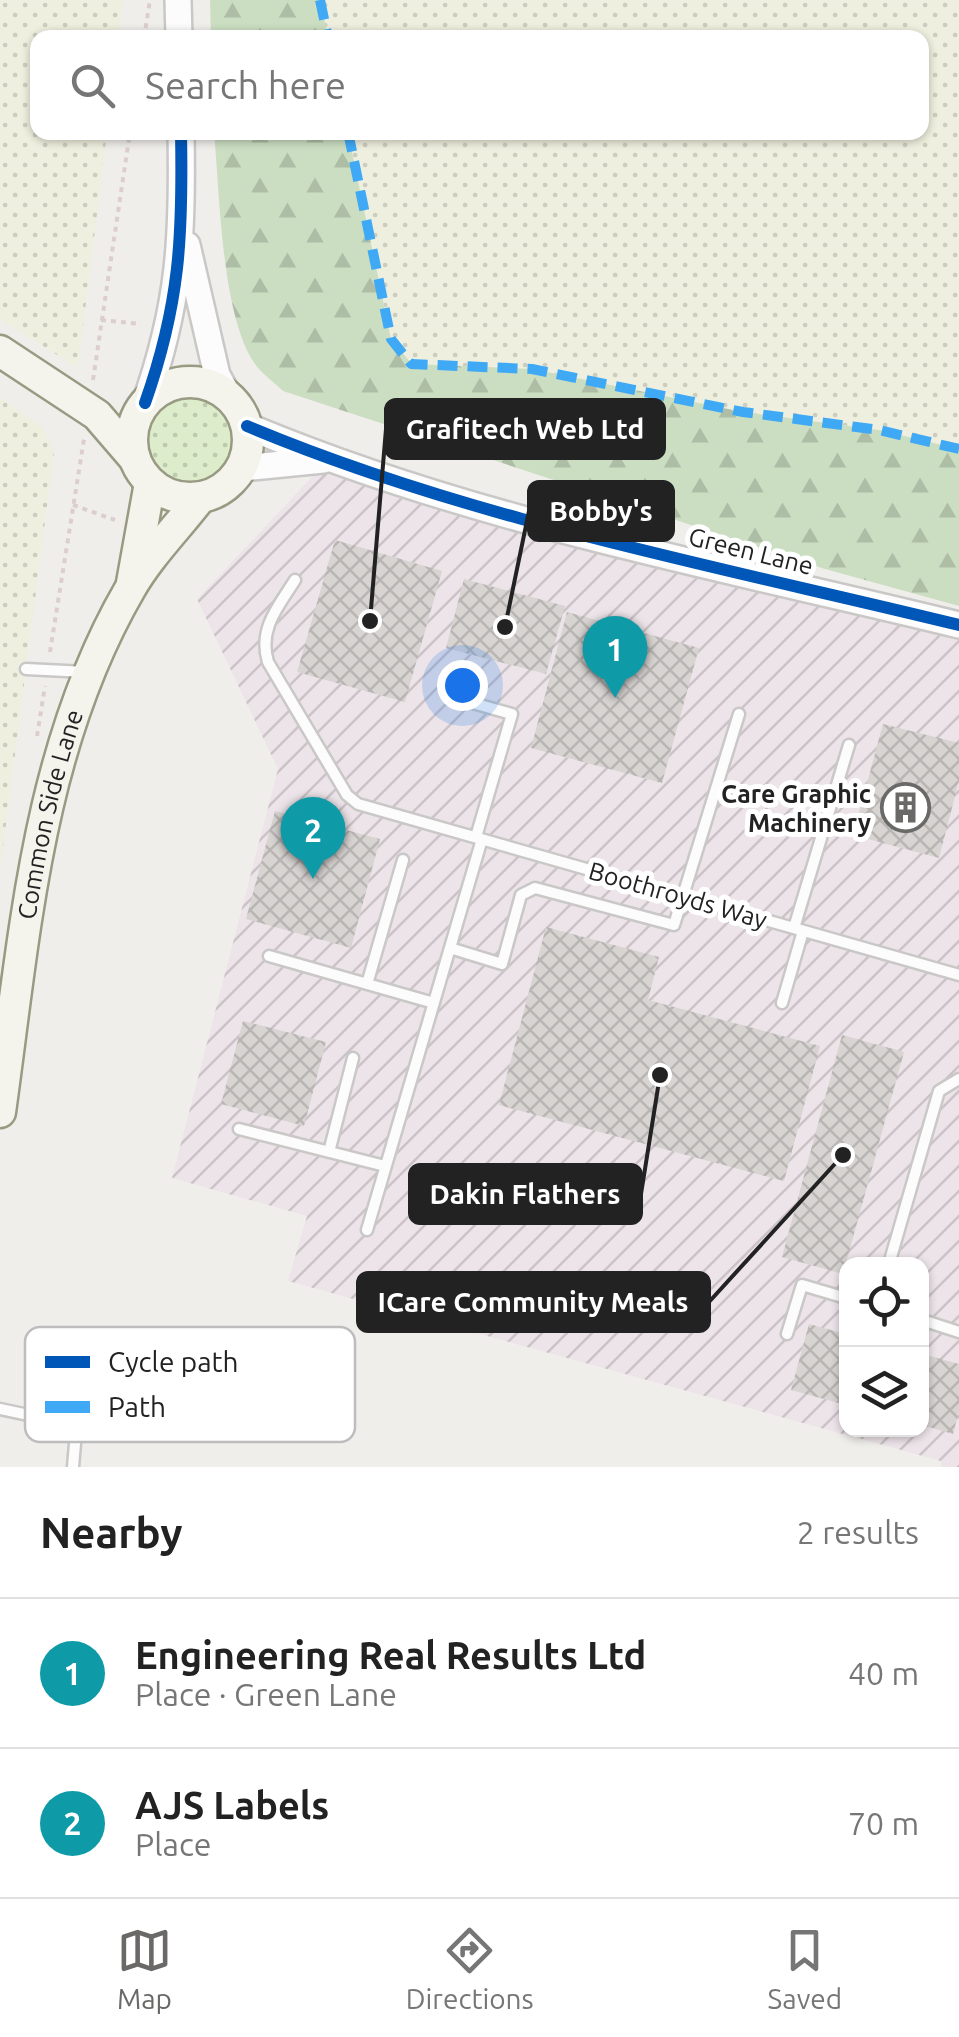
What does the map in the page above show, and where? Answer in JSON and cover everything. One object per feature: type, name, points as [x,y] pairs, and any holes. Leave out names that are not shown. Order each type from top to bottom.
[{"type":"main road","points":[[0,351],[86,406],[142,470],[180,498],[200,498],[230,484],[242,468],[249,446],[248,426],[228,395],[207,384],[167,386],[145,403],[135,420],[142,470]]},
{"type":"main road","points":[[86,406],[145,403]]},
{"type":"main road","name":"Common Side Lane","points":[[132,586],[141,530],[142,470]]},
{"type":"main road","name":"Common Side Lane","points":[[0,1112],[37,846],[58,754],[88,672],[132,586],[200,498]]},
{"type":"street","points":[[178,0],[179,30]]},
{"type":"street","points":[[145,403],[170,328],[183,225],[181,140]]},
{"type":"street","points":[[183,225],[217,375],[228,395]]},
{"type":"street","name":"Green Lane","points":[[248,426],[328,460],[578,532],[959,625]]},
{"type":"street","name":"Green Lane","points":[[242,468],[328,460]]},
{"type":"lane","name":"Boothroyds Way","points":[[295,580],[265,629],[268,662],[347,795],[358,804],[959,975]]},
{"type":"lane","points":[[26,669],[88,672]]},
{"type":"lane","points":[[367,1230],[450,948],[512,714],[448,696]]},
{"type":"lane","points":[[450,948],[502,964],[521,895],[534,888],[674,925],[739,714]]},
{"type":"lane","points":[[782,1003],[798,929],[849,746]]},
{"type":"lane","points":[[367,984],[403,860]]},
{"type":"lane","points":[[270,956],[434,1003]]},
{"type":"lane","points":[[329,1152],[353,1058]]},
{"type":"lane","points":[[891,1257],[939,1090],[959,1079]]},
{"type":"lane","points":[[240,1129],[386,1166]]},
{"type":"lane","points":[[788,1334],[802,1285],[839,1296]]},
{"type":"lane","points":[[929,1322],[959,1332]]},
{"type":"lane","points":[[0,1409],[25,1414]]},
{"type":"lane","points":[[74,1467],[75,1442]]},
{"type":"path","points":[[145,30],[150,0]]},
{"type":"path","points":[[36,742],[129,140]]},
{"type":"path","points":[[101,320],[170,328]]},
{"type":"path","points":[[73,505],[141,530]]},
{"type":"shaded area","points":[[328,460],[959,625],[959,1467],[941,1467],[941,1461],[854,1437],[929,1437],[929,1257],[839,1257],[839,1433],[288,1281],[307,1216],[172,1178],[278,769],[197,599]]},
{"type":"green space","points":[[0,0],[123,0],[120,30],[30,30],[30,140],[106,140],[78,368],[0,319]]},
{"type":"green space","points":[[210,0],[320,0],[326,30],[211,30]]},
{"type":"green space","points":[[320,0],[959,0],[959,449],[879,430],[743,412],[532,369],[411,364],[391,339],[349,140],[929,140],[929,30],[326,30]]},
{"type":"green space","points":[[215,140],[349,140],[391,339],[412,364],[532,369],[743,412],[879,430],[959,449],[959,606],[825,569],[283,391],[255,364],[244,343],[224,253]]},
{"type":"green space","points":[[0,397],[43,428],[54,452],[0,871]]},
{"type":"green space","points":[[190,397],[207,400],[221,409],[230,423],[230,457],[221,471],[207,480],[190,483],[173,480],[159,471],[150,457],[147,440],[150,423],[159,409],[173,400]]},
{"type":"building","points":[[335,540],[442,571],[405,702],[297,672]]},
{"type":"building","points":[[464,579],[565,606],[546,674],[446,648]]},
{"type":"building","points":[[567,612],[699,648],[662,783],[531,748]]},
{"type":"building","name":"Care Graphic Machinery","points":[[883,724],[959,743],[959,781],[939,858],[853,835]]},
{"type":"building","points":[[275,811],[380,839],[351,948],[246,919]]},
{"type":"building","points":[[546,927],[659,957],[648,1000],[820,1046],[784,1181],[499,1105]]},
{"type":"building","points":[[243,1021],[326,1042],[304,1126],[221,1104]]},
{"type":"building","points":[[842,1035],[904,1052],[848,1257],[839,1257],[839,1273],[782,1257]]},
{"type":"building","points":[[809,1324],[839,1332],[839,1403],[791,1390]]},
{"type":"building","points":[[929,1356],[959,1364],[959,1411],[953,1434],[929,1427]]},
{"type":"marked path","points":[[320,0],[326,30]]},
{"type":"marked path","points":[[350,140],[391,339],[411,364],[532,369],[743,412],[879,430],[959,449]]},
{"type":"cycle path","points":[[145,403],[166,334],[177,269],[181,140]]},
{"type":"cycle path","points":[[247,426],[420,489],[509,515],[959,625]]},
{"type":"place","name":"Grafitech Web Ltd","points":[[370,621]]},
{"type":"place","name":"Bobby's","points":[[505,627]]},
{"type":"place","name":"Engineering Real Results Ltd","points":[[615,698]]},
{"type":"place","name":"Care Graphic Machinery","points":[[906,808]]},
{"type":"place","name":"AJS Labels","points":[[313,879]]},
{"type":"place","name":"Dakin Flathers","points":[[660,1075]]},
{"type":"place","name":"ICare Community Meals","points":[[843,1155]]}]
